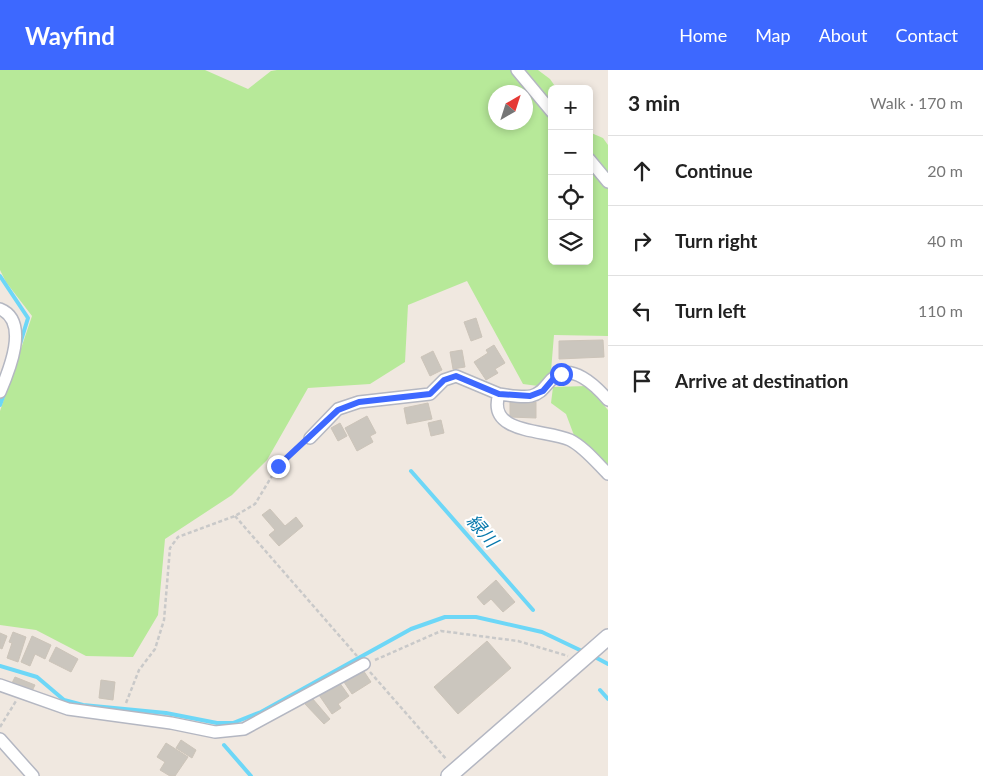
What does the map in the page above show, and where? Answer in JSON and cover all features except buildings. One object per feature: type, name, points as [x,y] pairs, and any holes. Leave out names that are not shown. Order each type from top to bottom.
[{"type":"street","points":[[518,70],[548,107]]},
{"type":"street","points":[[593,164],[608,182]]},
{"type":"street","points":[[0,309],[5,310],[14,321],[17,331],[9,372],[0,392]]},
{"type":"street","points":[[310,438],[338,410],[359,402],[430,394],[444,380],[456,376],[499,394],[530,396],[543,391],[554,378],[561,374],[582,376],[593,383],[608,400]]},
{"type":"street","points":[[499,394],[496,402],[500,416],[514,427],[559,435],[573,441],[608,474]]},
{"type":"street","points":[[452,773],[608,637]]},
{"type":"street","points":[[0,685],[68,709],[171,723],[215,732],[244,729],[364,664]]},
{"type":"street","points":[[0,738],[33,776]]},
{"type":"path","points":[[126,703],[139,670],[155,649],[164,620],[170,548],[178,538],[235,516],[254,504],[278,466],[310,438]]},
{"type":"path","points":[[235,516],[354,652]]},
{"type":"path","points":[[452,773],[364,664],[441,631],[518,641],[582,660]]},
{"type":"path","points":[[0,727],[21,694]]},
{"type":"green space","points":[[0,70],[205,70],[248,89],[271,71],[277,70],[538,70],[550,79],[554,85],[548,85],[548,265],[593,265],[593,134],[603,138],[608,145],[608,336],[554,335],[551,371],[538,386],[523,384],[467,281],[408,305],[405,362],[370,384],[308,388],[267,460],[232,495],[165,539],[158,615],[133,657],[86,656],[36,630],[0,625],[0,411],[32,316],[6,282],[0,270]]},
{"type":"green space","points":[[587,386],[608,410],[608,466],[575,438],[566,414],[551,403],[553,387]]},
{"type":"waterway","points":[[0,276],[28,318],[20,344]]},
{"type":"waterway","points":[[0,405],[4,394]]},
{"type":"waterway","name":"緑川","points":[[411,471],[533,610]]},
{"type":"waterway","points":[[0,666],[37,677],[64,700],[83,705],[166,713],[217,723],[233,723],[261,712],[411,629],[445,617],[476,617],[542,632],[584,652]]},
{"type":"waterway","name":"緑川","points":[[593,656],[608,664]]},
{"type":"waterway","points":[[600,690],[608,699]]},
{"type":"waterway","points":[[224,745],[251,776]]},
{"type":"route","points":[[278,466],[338,410],[359,402],[430,394],[444,380],[456,376],[499,394],[530,396],[543,391],[554,378],[561,374]]}]
